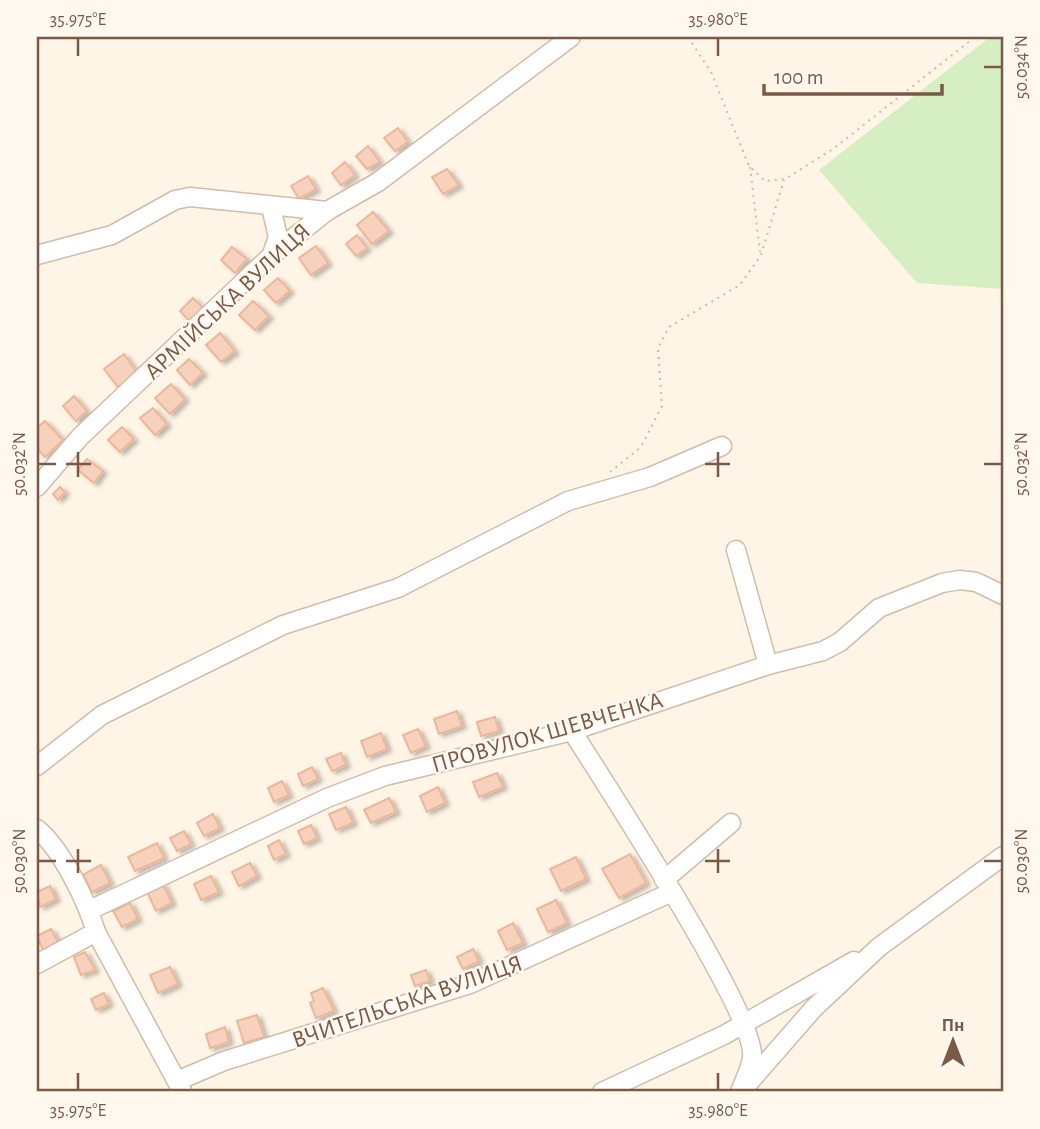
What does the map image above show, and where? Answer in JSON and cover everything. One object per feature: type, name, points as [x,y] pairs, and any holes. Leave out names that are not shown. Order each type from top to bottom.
[{"type":"street","name":"АРМІЙСЬКА ВУЛИЦЯ","points":[[37,487],[80,437],[272,254],[327,211],[378,182],[571,37]]},
{"type":"street","points":[[37,255],[113,235],[175,200],[190,197],[213,197],[271,207],[327,211]]},
{"type":"street","points":[[271,207],[278,223],[278,237],[272,254]]},
{"type":"street","points":[[37,766],[103,715],[283,625],[398,588],[568,501],[650,477],[722,446]]},
{"type":"street","points":[[736,550],[768,665]]},
{"type":"street","name":"ПРОВУЛОК ШЕВЧЕНКА","points":[[90,910],[327,798],[385,776],[572,731],[768,665],[823,651],[840,642],[879,608],[942,583],[960,580],[976,582],[1003,595]]},
{"type":"street","points":[[572,731],[668,886],[742,1023],[752,1056],[740,1092]]},
{"type":"street","name":"ВЧИТЕЛЬСЬКА ВУЛИЦЯ","points":[[180,1087],[224,1061],[470,984],[668,886],[731,823]]},
{"type":"street","points":[[37,829],[55,851],[90,910],[96,932],[180,1087]]},
{"type":"street","points":[[740,1092],[814,1008],[879,947],[1003,856]]},
{"type":"street","points":[[37,964],[96,932]]},
{"type":"street","points":[[602,1092],[724,1035],[879,947]]},
{"type":"path","points":[[688,37],[711,72],[749,166],[761,255]]},
{"type":"path","points":[[749,166],[765,181],[785,178],[833,149],[975,37]]},
{"type":"path","points":[[608,473],[641,447],[662,406],[658,348],[670,327],[740,285],[761,255],[785,178]]},
{"type":"green space","points":[[990,37],[1003,37],[1003,289],[917,283],[819,170]]},
{"type":"building","points":[[398,128],[408,142],[395,151],[384,138]]},
{"type":"building","points":[[368,146],[380,162],[367,169],[356,156]]},
{"type":"building","points":[[345,162],[355,175],[341,185],[332,173]]},
{"type":"building","points":[[447,169],[459,185],[443,194],[432,177]]},
{"type":"building","points":[[308,176],[316,189],[299,199],[291,186]]},
{"type":"building","points":[[373,212],[389,231],[372,244],[357,225]]},
{"type":"building","points":[[357,235],[367,248],[356,256],[346,244]]},
{"type":"building","points":[[316,246],[328,263],[311,275],[299,258]]},
{"type":"building","points":[[232,247],[247,259],[235,273],[221,260]]},
{"type":"building","points":[[278,278],[290,291],[276,303],[264,290]]},
{"type":"building","points":[[193,298],[206,311],[193,325],[180,311]]},
{"type":"building","points":[[253,301],[269,316],[255,330],[239,315]]},
{"type":"building","points":[[220,333],[235,351],[221,362],[206,345]]},
{"type":"building","points":[[124,354],[137,373],[118,387],[104,369]]},
{"type":"building","points":[[189,359],[203,373],[190,385],[177,370]]},
{"type":"building","points":[[171,384],[185,399],[170,414],[155,398]]},
{"type":"building","points":[[74,396],[87,411],[76,421],[63,406]]},
{"type":"building","points":[[153,408],[167,424],[155,435],[140,418]]},
{"type":"building","points":[[45,421],[63,440],[45,457],[37,448],[37,428]]},
{"type":"building","points":[[122,427],[134,439],[120,452],[108,440]]},
{"type":"building","points":[[87,459],[103,471],[94,483],[78,470]]},
{"type":"building","points":[[60,487],[65,492],[58,500],[53,494]]},
{"type":"building","points":[[457,711],[462,726],[439,734],[434,719]]},
{"type":"building","points":[[495,717],[499,731],[481,736],[477,722]]},
{"type":"building","points":[[418,729],[426,746],[411,753],[403,735]]},
{"type":"building","points":[[381,733],[387,749],[367,757],[361,741]]},
{"type":"building","points":[[341,753],[346,765],[332,771],[326,759]]},
{"type":"building","points":[[312,767],[318,779],[303,786],[298,774]]},
{"type":"building","points":[[497,773],[503,787],[479,797],[473,782]]},
{"type":"building","points":[[282,781],[289,795],[274,802],[268,788]]},
{"type":"building","points":[[438,787],[445,803],[427,812],[420,796]]},
{"type":"building","points":[[389,798],[396,812],[371,823],[364,810]]},
{"type":"building","points":[[346,807],[353,823],[336,830],[329,814]]},
{"type":"building","points":[[213,814],[220,828],[204,836],[197,823]]},
{"type":"building","points":[[311,825],[317,838],[304,844],[298,831]]},
{"type":"building","points":[[184,831],[191,844],[177,851],[170,838]]},
{"type":"building","points":[[279,840],[286,854],[274,860],[268,846]]},
{"type":"building","points":[[157,843],[164,858],[135,871],[128,857]]},
{"type":"building","points":[[630,854],[646,883],[619,898],[602,869]]},
{"type":"building","points":[[576,857],[586,879],[561,891],[550,869]]},
{"type":"building","points":[[250,863],[257,876],[239,886],[232,872]]},
{"type":"building","points":[[101,865],[110,883],[92,892],[83,875]]},
{"type":"building","points":[[211,876],[219,892],[201,900],[194,884]]},
{"type":"building","points":[[163,884],[172,903],[156,911],[147,892]]},
{"type":"building","points":[[50,886],[56,899],[40,907],[37,892]]},
{"type":"building","points":[[556,900],[567,923],[548,932],[537,909]]},
{"type":"building","points":[[130,903],[138,919],[122,927],[113,911]]},
{"type":"building","points":[[513,923],[523,943],[507,950],[498,931]]},
{"type":"building","points":[[51,929],[58,942],[43,950],[37,936]]},
{"type":"building","points":[[473,949],[479,961],[463,969],[457,957]]},
{"type":"building","points":[[85,952],[95,970],[81,975],[74,957]]},
{"type":"building","points":[[170,967],[178,984],[158,993],[150,975]]},
{"type":"building","points":[[426,970],[430,981],[415,986],[411,975]]},
{"type":"building","points":[[323,988],[334,1011],[316,1018],[310,1003],[314,1001],[311,993]]},
{"type":"building","points":[[104,993],[109,1004],[96,1010],[91,999]]},
{"type":"building","points":[[257,1015],[264,1037],[244,1043],[237,1021]]},
{"type":"building","points":[[225,1027],[229,1042],[210,1048],[206,1034]]}]
